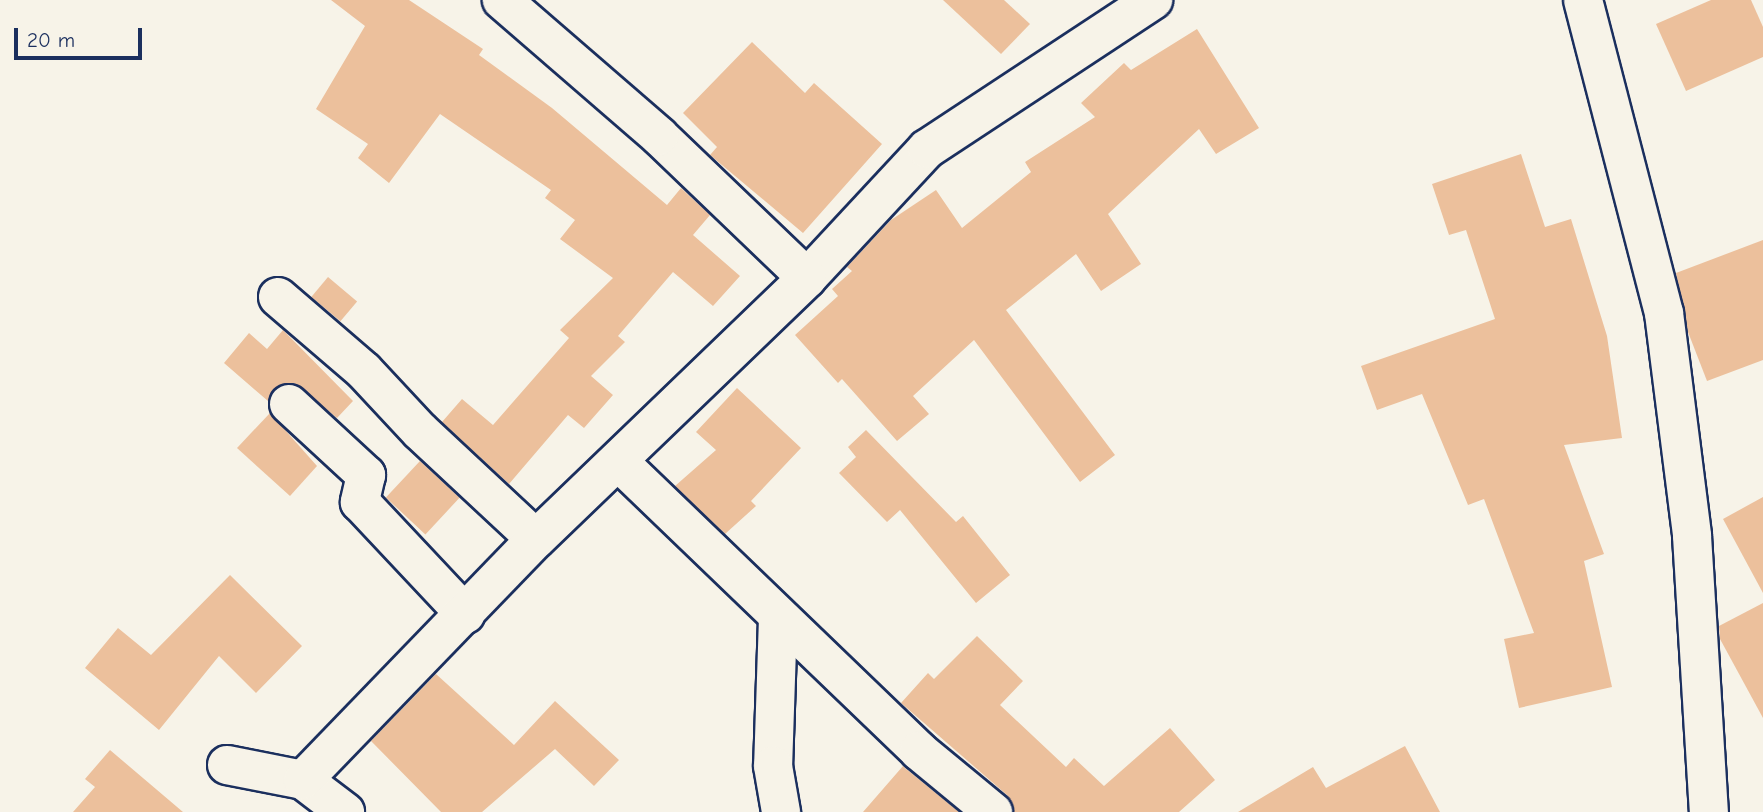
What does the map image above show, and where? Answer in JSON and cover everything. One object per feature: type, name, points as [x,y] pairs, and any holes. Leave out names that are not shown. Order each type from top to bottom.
[{"type":"street","points":[[502,0],[659,136],[807,278]]},
{"type":"street","points":[[303,780],[536,539],[619,462],[807,278],[927,149],[1153,0]]},
{"type":"street","points":[[1583,0],[1664,313],[1692,536],[1707,812]]},
{"type":"street","points":[[278,297],[364,372],[420,432],[536,539]]},
{"type":"street","points":[[289,404],[366,475],[360,502],[465,614]]},
{"type":"street","points":[[619,462],[919,751],[993,812]]},
{"type":"street","points":[[778,618],[774,766],[781,812]]},
{"type":"street","points":[[227,765],[303,780],[345,812]]},
{"type":"building","points":[[331,0],[409,0],[483,49],[479,55],[552,108],[667,205],[681,188],[710,215],[693,235],[740,276],[713,306],[673,272],[618,336],[625,342],[591,376],[613,395],[584,428],[568,415],[509,484],[442,422],[462,399],[493,425],[569,338],[560,330],[613,278],[560,239],[575,220],[545,198],[551,190],[440,114],[389,183],[358,158],[368,144],[316,109],[365,26]]},
{"type":"building","points":[[943,0],[1004,0],[1030,24],[1001,54]]},
{"type":"building","points":[[1711,0],[1751,0],[1763,27],[1763,57],[1686,91],[1656,24]]},
{"type":"building","points":[[1197,29],[1259,128],[1216,154],[1199,129],[1108,214],[1141,264],[1101,291],[1076,254],[1006,310],[1115,455],[1080,482],[974,340],[913,396],[929,414],[897,441],[842,379],[838,383],[795,335],[838,296],[832,289],[852,271],[847,267],[891,220],[936,190],[962,228],[1031,172],[1025,162],[1095,117],[1081,103],[1124,63],[1131,70]]},
{"type":"building","points":[[752,42],[805,93],[814,83],[882,144],[803,233],[710,155],[717,147],[683,113]]},
{"type":"building","points":[[1521,154],[1545,227],[1571,219],[1607,336],[1622,438],[1564,445],[1604,554],[1584,561],[1612,687],[1519,708],[1504,639],[1534,633],[1484,499],[1468,505],[1422,394],[1377,410],[1361,366],[1495,319],[1466,230],[1449,235],[1432,184]]},
{"type":"building","points":[[1763,240],[1763,360],[1707,381],[1688,332],[1676,273]]},
{"type":"building","points":[[328,277],[357,301],[340,321],[311,297]]},
{"type":"building","points":[[283,330],[353,401],[337,418],[294,383],[273,389],[268,401],[224,363],[249,333],[267,349]]},
{"type":"building","points":[[737,388],[801,448],[751,501],[756,506],[725,534],[675,486],[716,450],[696,432]]},
{"type":"building","points":[[270,413],[317,466],[290,496],[237,448]]},
{"type":"building","points":[[866,430],[956,522],[963,516],[1010,575],[976,603],[900,510],[887,522],[839,473],[856,457],[848,447]]},
{"type":"building","points":[[420,461],[459,498],[425,534],[386,498]]},
{"type":"building","points":[[1763,497],[1763,593],[1723,519]]},
{"type":"building","points":[[230,575],[302,646],[256,693],[219,656],[159,730],[85,668],[118,628],[151,655]]},
{"type":"building","points":[[1763,603],[1763,718],[1720,639],[1719,626]]},
{"type":"building","points":[[977,636],[1023,681],[1000,705],[1066,767],[1074,758],[1104,786],[1170,728],[1215,780],[1179,812],[1014,812],[1007,795],[901,703],[928,673],[934,679]]},
{"type":"building","points":[[436,674],[514,745],[555,701],[619,760],[594,786],[555,749],[482,812],[441,812],[371,741]]},
{"type":"building","points":[[1405,746],[1440,812],[1238,812],[1313,767],[1326,788]]},
{"type":"building","points":[[110,750],[183,812],[73,812],[95,787],[85,779]]},
{"type":"building","points":[[903,766],[905,768],[959,812],[863,812]]}]
